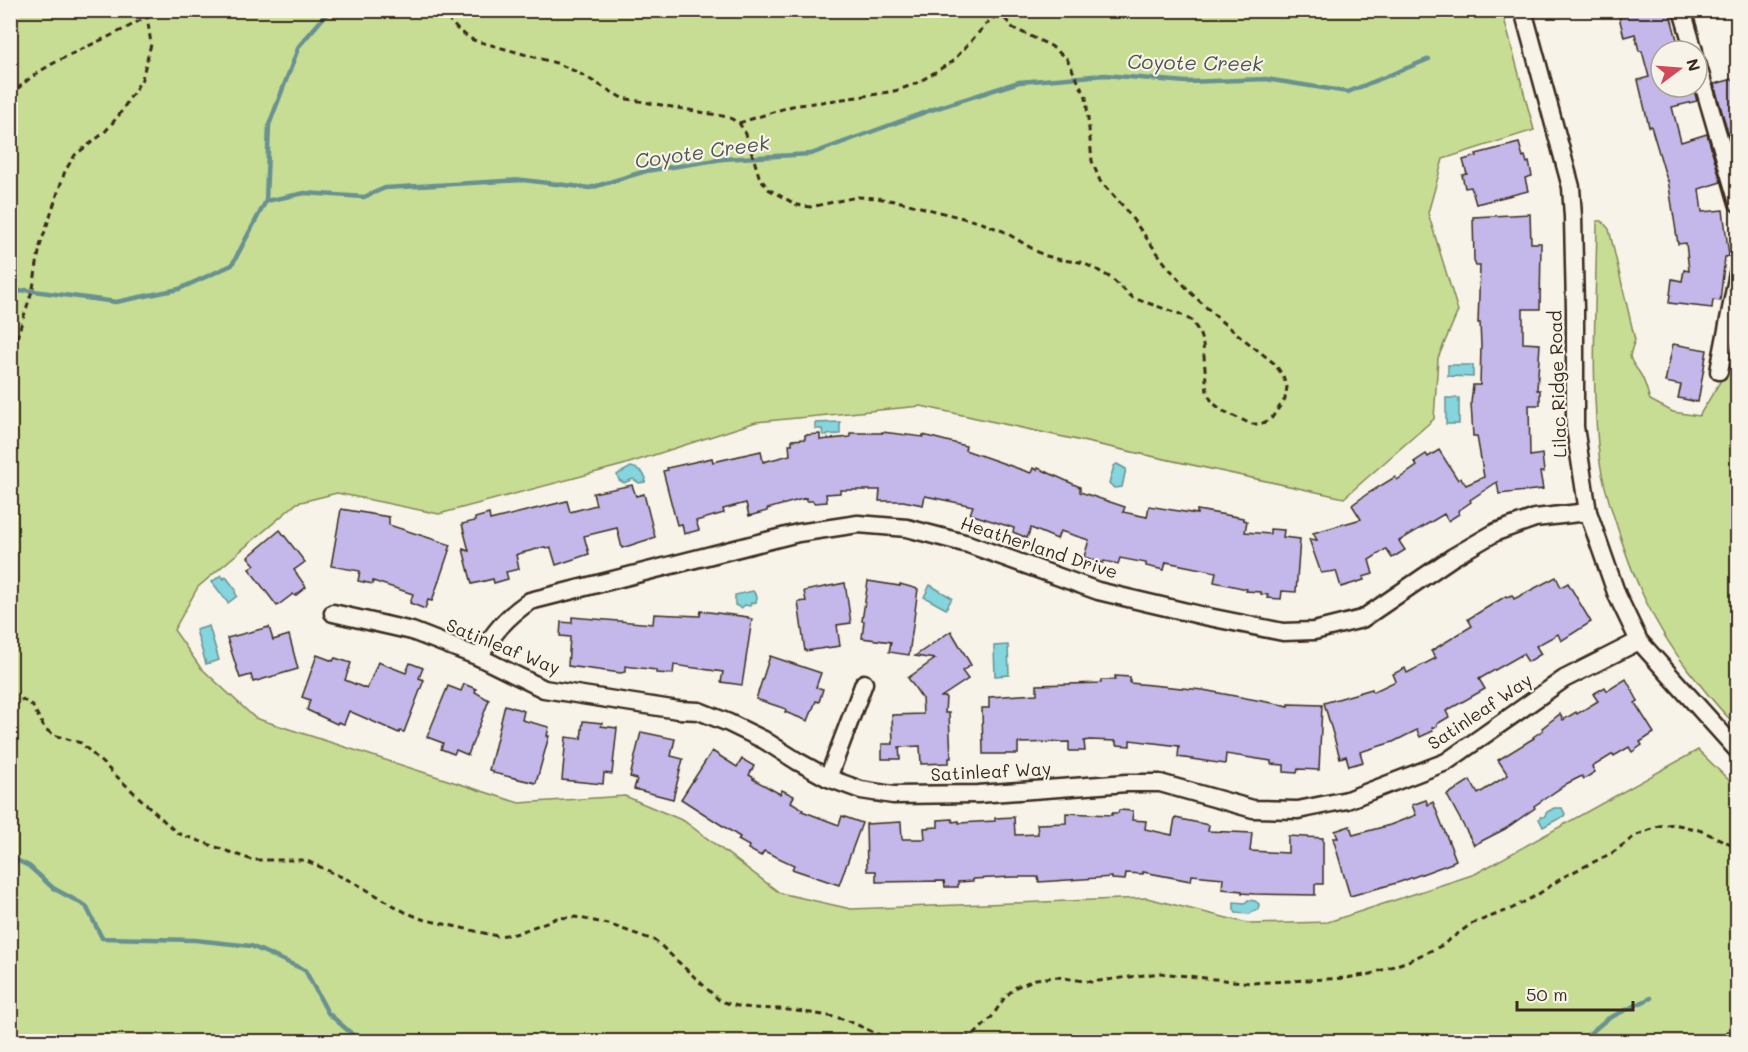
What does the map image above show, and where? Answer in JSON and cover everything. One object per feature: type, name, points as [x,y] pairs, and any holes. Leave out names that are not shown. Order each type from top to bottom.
[{"type":"street","name":"Lilac Ridge Road","points":[[1523,10],[1571,187],[1574,218],[1575,427],[1588,512],[1617,595],[1639,641],[1737,751]]},
{"type":"street","points":[[1682,10],[1690,39]]},
{"type":"street","points":[[1707,99],[1737,202]]},
{"type":"street","points":[[1719,371],[1737,273]]},
{"type":"street","name":"Heatherland Drive","points":[[479,657],[496,630],[511,614],[530,601],[798,533],[858,524],[907,528],[969,544],[1098,591],[1283,632],[1314,631],[1362,619],[1453,557],[1496,532],[1535,518],[1588,512]]},
{"type":"street","name":"Satinleaf Way","points":[[333,613],[412,632],[479,657],[544,689],[678,710],[699,711],[764,740],[828,778],[861,790],[893,795],[978,794],[1127,783],[1160,783],[1253,809],[1298,810],[1347,800],[1446,762],[1564,679],[1639,641]]},
{"type":"street","points":[[828,778],[864,683]]},
{"type":"path","points":[[10,359],[28,308],[40,246],[65,171],[75,155],[104,133],[119,115],[142,79],[151,44],[145,10]]},
{"type":"path","points":[[10,97],[19,87],[56,62],[115,34],[152,10]]},
{"type":"path","points":[[440,10],[459,31],[473,40],[556,63],[577,72],[622,98],[728,117],[739,123],[746,134],[759,176],[768,189],[797,205],[810,207],[857,197],[901,201],[982,223],[1003,231],[1043,255],[1080,262],[1095,268],[1133,298],[1180,314],[1192,321],[1203,344],[1207,393],[1222,411],[1251,424],[1261,424],[1272,419],[1286,399],[1287,387],[1275,364],[1229,328],[1192,294],[1167,266],[1123,206],[1100,181],[1092,161],[1086,97],[1067,59],[1051,46],[1013,28],[1000,12],[953,61],[919,82],[899,90],[873,95],[792,106],[739,123]]},
{"type":"path","points":[[10,700],[22,700],[32,705],[45,729],[54,735],[81,743],[129,786],[165,823],[177,833],[193,840],[252,860],[305,860],[357,884],[405,912],[422,919],[497,936],[515,934],[557,918],[575,917],[608,924],[656,941],[719,1000],[730,1005],[800,1012],[840,1019],[891,1040],[900,1041]]},
{"type":"path","points":[[954,1041],[975,1034],[992,1018],[1005,997],[1016,987],[1036,979],[1057,977],[1091,982],[1160,973],[1251,983],[1346,978],[1371,974],[1441,946],[1471,924],[1511,909],[1565,876],[1612,853],[1635,836],[1659,826],[1674,824],[1691,828],[1737,847]]},
{"type":"path","points":[[1717,1041],[1737,1023]]},
{"type":"green space","points":[[10,11],[1502,11],[1534,130],[1443,159],[1428,213],[1458,311],[1438,358],[1434,419],[1344,498],[921,406],[756,422],[623,465],[439,514],[337,493],[297,503],[198,587],[174,630],[200,667],[255,718],[519,803],[625,796],[684,821],[780,893],[851,909],[1147,898],[1251,924],[1328,922],[1475,874],[1698,750],[1737,788],[1737,1041],[11,1041]]},
{"type":"green space","points":[[1597,221],[1602,221],[1609,229],[1635,340],[1630,357],[1643,378],[1650,400],[1673,412],[1699,416],[1720,382],[1737,346],[1737,726],[1689,671],[1654,618],[1636,580],[1606,492],[1600,463],[1595,403]]},
{"type":"water","points":[[1448,365],[1473,365],[1473,377],[1448,376]]},
{"type":"water","points":[[1446,398],[1459,398],[1459,424],[1446,424]]},
{"type":"water","points":[[840,422],[840,434],[823,435],[822,429],[815,429],[815,423]]},
{"type":"water","points":[[1117,464],[1126,469],[1122,487],[1114,488],[1109,483],[1114,466]]},
{"type":"water","points":[[631,467],[643,474],[646,478],[645,482],[639,483],[633,479],[624,483],[619,480],[617,475]]},
{"type":"water","points":[[221,575],[224,579],[226,577],[236,590],[237,596],[228,603],[212,582]]},
{"type":"water","points":[[930,585],[952,598],[946,609],[924,597]]},
{"type":"water","points":[[753,591],[757,597],[756,602],[741,608],[735,605],[735,595]]},
{"type":"water","points":[[209,626],[219,660],[206,664],[196,630]]},
{"type":"water","points":[[1008,645],[1009,675],[995,676],[994,646]]},
{"type":"water","points":[[1554,808],[1562,808],[1564,816],[1543,827],[1540,817],[1544,817]]},
{"type":"water","points":[[1248,900],[1259,904],[1258,910],[1250,914],[1236,913],[1234,902],[1245,903]]},
{"type":"building","points":[[1642,10],[1669,10],[1677,39],[1649,39],[1649,77],[1635,34],[1624,37],[1619,17]]},
{"type":"building","points":[[1649,77],[1649,99],[1696,99],[1697,101],[1672,107],[1681,142],[1707,134],[1721,182],[1699,189],[1702,212],[1723,210],[1729,256],[1725,257],[1720,301],[1713,300],[1712,308],[1669,303],[1672,279],[1682,281],[1684,270],[1689,271],[1686,243],[1678,244],[1668,180],[1651,126],[1649,127],[1638,80]]},
{"type":"building","points":[[1737,78],[1737,164],[1714,84]]},
{"type":"building","points":[[1519,143],[1523,157],[1525,156],[1527,163],[1529,162],[1532,176],[1525,178],[1528,191],[1476,204],[1471,187],[1465,188],[1462,175],[1467,174],[1463,160],[1477,156],[1476,154]]},
{"type":"building","points":[[1530,214],[1531,243],[1541,243],[1540,309],[1523,309],[1523,343],[1540,344],[1537,390],[1540,390],[1540,405],[1529,405],[1530,456],[1542,454],[1544,472],[1540,472],[1543,489],[1499,494],[1497,482],[1470,500],[1471,502],[1458,511],[1459,514],[1448,521],[1444,514],[1399,541],[1405,550],[1392,558],[1386,549],[1369,560],[1373,574],[1363,577],[1364,580],[1341,587],[1336,571],[1321,573],[1309,539],[1317,540],[1313,533],[1361,519],[1352,505],[1395,477],[1397,480],[1417,466],[1414,462],[1426,454],[1428,457],[1439,450],[1458,480],[1461,478],[1466,485],[1484,477],[1477,436],[1473,436],[1471,403],[1473,385],[1480,385],[1481,346],[1480,323],[1478,323],[1480,266],[1476,266],[1474,261],[1473,217]]},
{"type":"building","points":[[1673,344],[1707,350],[1698,402],[1678,398],[1681,385],[1665,382]]},
{"type":"building","points":[[882,432],[923,437],[923,435],[966,446],[965,450],[1031,473],[1033,468],[1037,470],[1038,468],[1080,487],[1080,492],[1125,507],[1123,512],[1147,517],[1149,506],[1197,514],[1197,510],[1243,518],[1247,521],[1245,532],[1270,534],[1270,529],[1284,530],[1283,537],[1300,539],[1296,592],[1282,591],[1281,599],[1267,598],[1268,595],[1261,594],[1261,592],[1246,591],[1247,589],[1214,582],[1216,572],[1166,562],[1164,570],[1146,566],[1146,563],[1120,558],[1118,564],[1104,561],[1103,563],[1084,557],[1089,540],[1060,531],[1057,539],[1031,528],[1027,538],[1013,532],[1014,528],[970,514],[973,506],[925,496],[923,505],[903,501],[879,501],[880,490],[840,490],[840,493],[826,494],[827,502],[814,503],[806,501],[806,498],[749,516],[746,503],[723,509],[724,513],[696,521],[699,530],[684,534],[682,524],[677,525],[663,471],[668,470],[667,468],[712,458],[713,462],[761,451],[763,462],[790,455],[789,444],[792,444],[792,440],[805,439],[805,435],[820,434],[820,440],[850,437],[850,433]]},
{"type":"building","points":[[632,485],[636,496],[644,494],[655,537],[622,548],[617,528],[584,536],[589,554],[556,565],[551,548],[546,549],[545,547],[516,555],[519,569],[506,572],[508,579],[494,583],[493,579],[472,584],[463,549],[469,551],[462,524],[489,514],[490,520],[567,501],[570,512],[596,505],[593,493]]},
{"type":"building","points":[[341,509],[389,517],[389,525],[451,545],[432,601],[428,600],[425,609],[410,603],[413,594],[373,581],[373,584],[358,581],[360,571],[331,566]]},
{"type":"building","points":[[280,530],[305,562],[294,570],[306,587],[277,606],[249,569],[255,565],[248,557]]},
{"type":"building","points":[[1556,577],[1561,587],[1568,583],[1591,622],[1561,641],[1558,634],[1536,646],[1541,654],[1528,662],[1523,654],[1479,679],[1485,689],[1446,711],[1449,717],[1432,728],[1433,731],[1420,737],[1417,730],[1393,742],[1360,752],[1363,762],[1349,766],[1346,756],[1340,758],[1324,703],[1372,689],[1373,692],[1396,681],[1393,674],[1405,668],[1407,673],[1436,658],[1431,651],[1472,626],[1468,619],[1506,596],[1512,595],[1514,599]]},
{"type":"building","points":[[868,581],[900,586],[900,584],[918,589],[909,655],[889,652],[891,642],[862,638]]},
{"type":"building","points":[[845,583],[851,623],[837,625],[840,646],[805,651],[798,602],[806,601],[804,591]]},
{"type":"building","points":[[701,611],[752,619],[742,685],[721,682],[723,672],[674,665],[673,674],[656,673],[656,670],[625,666],[625,672],[621,673],[568,666],[570,637],[560,636],[561,622],[572,623],[572,617],[653,624],[654,614],[700,616]]},
{"type":"building","points":[[269,627],[273,640],[289,635],[298,669],[253,682],[251,675],[240,678],[227,638]]},
{"type":"building","points":[[951,631],[971,665],[962,671],[968,679],[941,697],[946,697],[945,713],[949,713],[951,758],[949,758],[949,763],[921,764],[920,746],[899,747],[900,759],[882,759],[882,744],[893,744],[892,715],[923,714],[922,698],[908,678],[935,659],[915,656]]},
{"type":"building","points":[[317,655],[333,661],[335,658],[351,663],[345,680],[367,689],[378,662],[406,673],[410,663],[423,668],[419,678],[424,680],[404,732],[399,733],[349,711],[344,724],[338,722],[337,724],[307,710],[310,700],[302,697]]},
{"type":"building","points":[[770,656],[821,673],[816,687],[823,689],[819,702],[816,701],[808,721],[785,712],[786,709],[756,699]]},
{"type":"building","points":[[1115,676],[1130,677],[1130,683],[1203,690],[1289,706],[1289,704],[1322,705],[1319,770],[1298,769],[1297,773],[1284,772],[1284,765],[1226,754],[1225,764],[1178,757],[1179,746],[1130,740],[1130,746],[1116,745],[1116,741],[1084,741],[1085,751],[1069,751],[1069,742],[1018,743],[1018,754],[983,754],[982,708],[989,708],[989,697],[1037,694],[1037,685],[1101,683],[1101,680],[1115,680]]},
{"type":"building","points":[[1626,679],[1638,701],[1635,703],[1654,733],[1640,742],[1642,745],[1632,752],[1629,747],[1614,756],[1613,754],[1592,767],[1595,772],[1584,779],[1582,776],[1568,783],[1505,829],[1474,845],[1447,795],[1470,780],[1478,794],[1508,775],[1498,760],[1534,738],[1543,730],[1542,728],[1560,714],[1563,720],[1576,712],[1577,714],[1598,701],[1593,694],[1605,687],[1607,691]]},
{"type":"building","points":[[464,684],[476,689],[475,692],[489,700],[468,755],[456,750],[454,754],[441,749],[443,743],[427,737],[448,686],[461,691]]},
{"type":"building","points":[[505,705],[524,711],[522,720],[549,727],[547,736],[549,736],[536,783],[493,773],[489,770]]},
{"type":"building","points":[[583,721],[602,723],[601,726],[617,728],[612,774],[604,773],[603,784],[562,780],[566,737],[581,739]]},
{"type":"building","points":[[641,732],[675,739],[671,756],[683,759],[673,799],[634,789],[637,779],[630,777]]},
{"type":"building","points":[[712,751],[737,767],[742,759],[754,766],[749,775],[753,779],[780,794],[782,790],[794,796],[791,802],[803,809],[802,811],[839,825],[842,816],[862,823],[839,885],[792,869],[794,865],[764,851],[761,856],[748,849],[749,846],[738,840],[740,837],[681,799]]},
{"type":"building","points":[[1426,800],[1428,805],[1433,802],[1456,860],[1400,882],[1350,896],[1333,838],[1338,838],[1335,831],[1350,826],[1353,835],[1390,825],[1416,815],[1412,805]]},
{"type":"building","points":[[1119,810],[1133,811],[1132,820],[1146,821],[1145,829],[1172,835],[1175,818],[1209,825],[1208,831],[1252,833],[1250,851],[1288,853],[1288,836],[1323,838],[1323,884],[1315,884],[1315,895],[1254,894],[1222,889],[1223,878],[1192,875],[1191,881],[1143,872],[1143,874],[1126,873],[1125,880],[1112,879],[1112,877],[1039,882],[1038,877],[1012,877],[973,879],[973,881],[958,882],[958,887],[945,887],[944,881],[876,882],[876,871],[867,871],[866,824],[901,822],[902,839],[925,839],[924,828],[938,827],[938,820],[952,819],[953,822],[959,821],[959,823],[995,821],[995,818],[1014,817],[1015,835],[1038,834],[1037,824],[1066,823],[1066,813],[1112,815],[1112,813],[1118,813]]},
{"type":"waterway","name":"Coyote Creek","points":[[10,294],[26,290],[116,302],[179,289],[232,265],[266,201],[269,125],[299,46],[330,10]]},
{"type":"waterway","name":"Coyote Creek","points":[[266,201],[305,193],[364,197],[385,188],[523,180],[590,188],[646,171],[723,159],[811,154],[931,110],[1019,82],[1105,75],[1186,82],[1266,79],[1348,92],[1429,59]]},
{"type":"waterway","points":[[10,857],[29,866],[53,888],[86,906],[102,938],[195,940],[251,946],[305,970],[328,1013],[361,1042]]},
{"type":"waterway","points":[[1580,1042],[1607,1019],[1651,998]]}]
